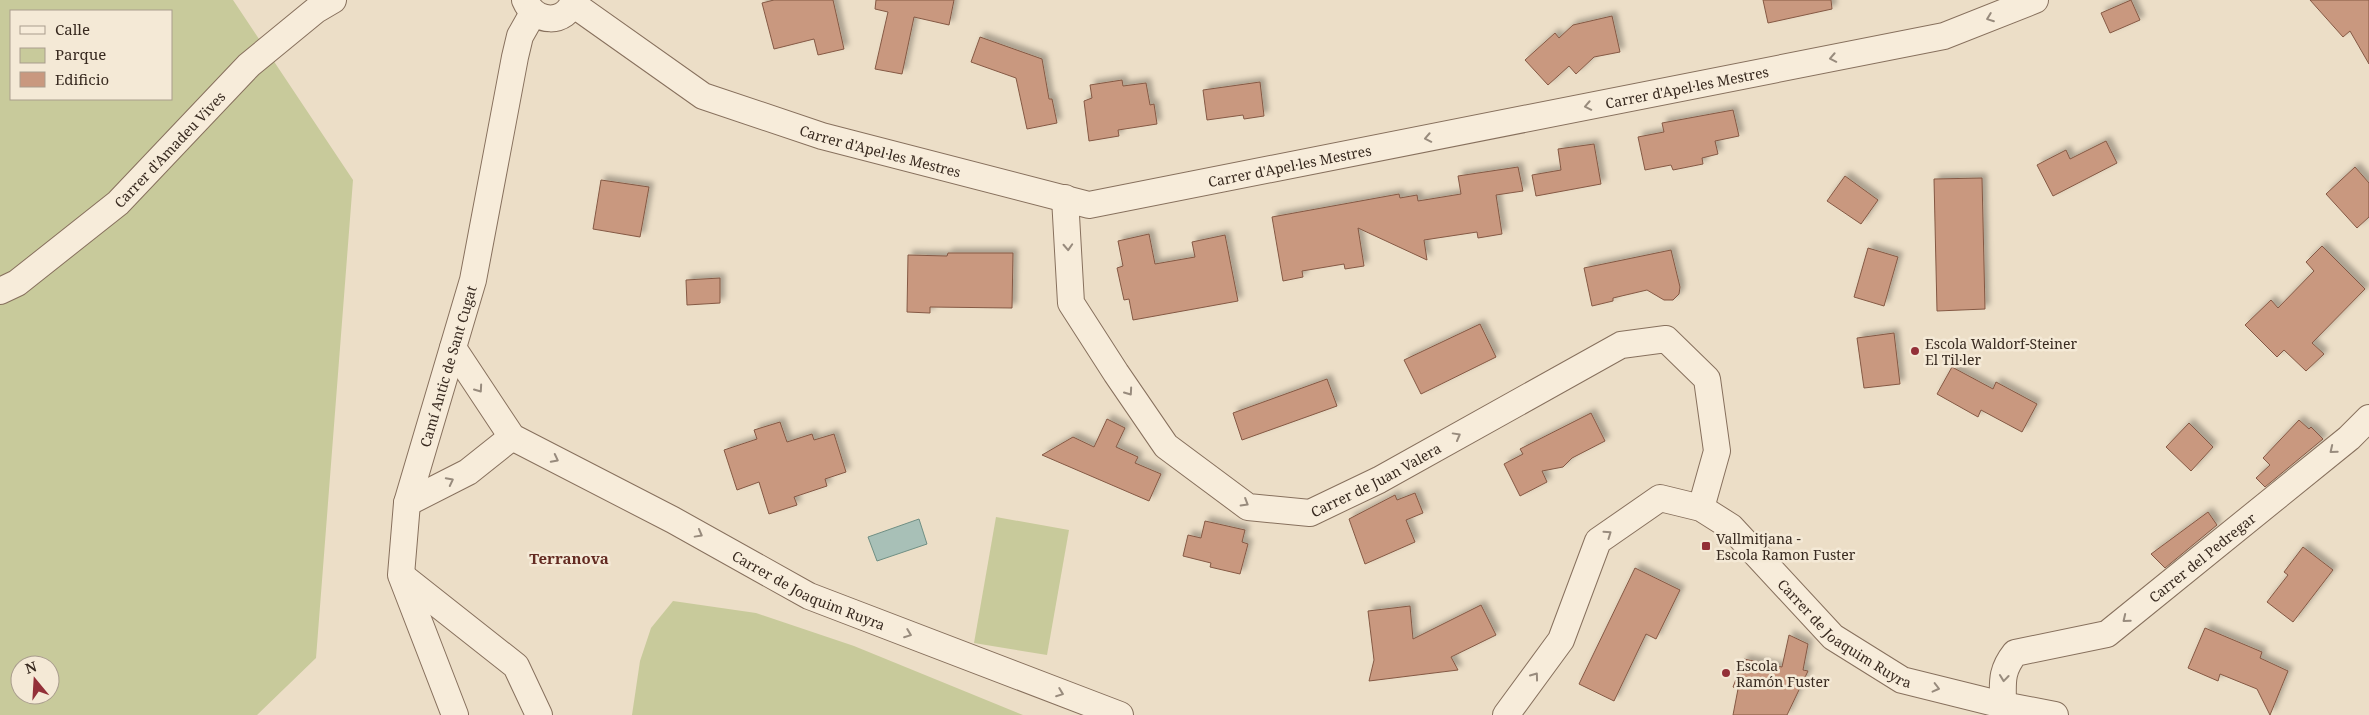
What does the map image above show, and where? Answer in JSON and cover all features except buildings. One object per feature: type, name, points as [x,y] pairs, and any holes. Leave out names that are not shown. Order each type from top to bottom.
[{"type":"street","name":"Carrer d'Amadeu Vives","points":[[0,292],[17,283],[118,203],[248,65],[316,10],[333,0]]},
{"type":"street","name":"Carrer d'Apel·les Mestres","points":[[574,2],[704,96],[822,136],[1088,205],[1944,36],[2036,0]]},
{"type":"street","points":[[529,7],[546,19],[552,19],[565,14],[574,2]]},
{"type":"street","name":"Camí Antic de Sant Cugat","points":[[455,715],[401,575],[407,503],[473,280],[514,58],[529,7]]},
{"type":"street","name":"Carrer de Juan Valera","points":[[1066,198],[1071,303],[1166,446],[1248,507],[1310,513],[1379,480],[1621,345],[1666,339],[1707,379],[1717,451],[1700,508]]},
{"type":"street","name":"Carrer de Joaquim Ruyra","points":[[453,348],[512,436],[674,520],[809,596],[1120,715]]},
{"type":"street","name":"Carrer del Pedregar","points":[[2003,705],[2002,676],[2006,665],[2015,653],[2107,634],[2349,438],[2369,418]]},
{"type":"street","points":[[407,503],[468,472],[512,436]]},
{"type":"street","name":"Carrer de Joaquim Ruyra","points":[[1506,715],[1561,640],[1598,541],[1660,498],[1700,508],[1731,527],[1832,636],[1902,680],[2003,705],[2054,715]]},
{"type":"street","points":[[401,575],[516,666],[539,715]]},
{"type":"green space","points":[[0,0],[233,0],[353,180],[316,658],[257,715],[0,715]]},
{"type":"green space","points":[[996,517],[1069,530],[1047,655],[974,643]]},
{"type":"green space","points":[[673,601],[756,613],[854,646],[1023,715],[632,715],[640,661],[651,628]]},
{"type":"shaded area","points":[[919,519],[927,544],[877,561],[868,537]]},
{"type":"place","name":"Escola Waldorf-Steiner El Til·ler","points":[[1915,351]]},
{"type":"place","name":"Vallmitjana - Escola Ramon Fuster","points":[[1706,546]]},
{"type":"place","name":"Escola Ramón Fuster","points":[[1726,673]]},
{"type":"district","name":"Terranova","points":[[569,558]]}]
